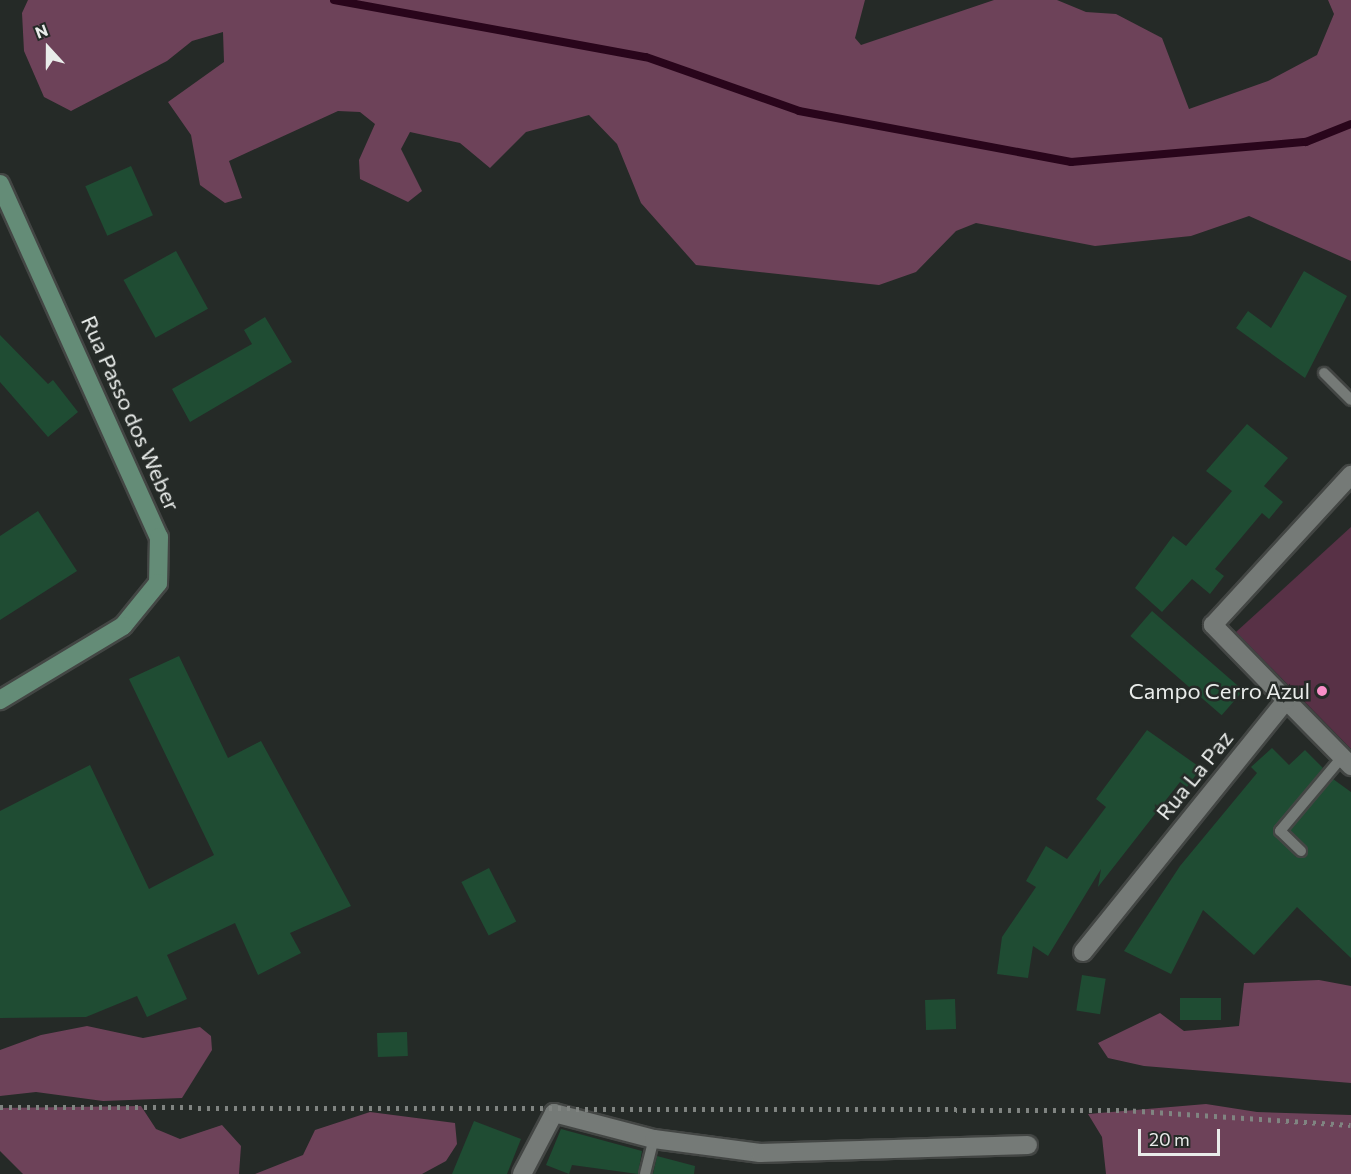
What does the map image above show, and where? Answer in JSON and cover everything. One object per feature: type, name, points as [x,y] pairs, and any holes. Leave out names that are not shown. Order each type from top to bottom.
[{"type":"street","name":"Rua Passo dos Weber","points":[[0,184],[159,537],[158,583],[123,626],[0,700]]},
{"type":"street","points":[[1347,762],[1214,625],[1351,475]]},
{"type":"street","name":"Rua La Paz","points":[[1083,952],[1286,700]]},
{"type":"street","points":[[522,1174],[554,1113],[654,1139],[760,1153],[1028,1145]]},
{"type":"lane","points":[[1324,373],[1351,399]]},
{"type":"lane","points":[[1300,851],[1280,831],[1347,762]]},
{"type":"lane","points":[[645,1174],[654,1139]]},
{"type":"shaded area","points":[[28,0],[865,0],[855,38],[861,45],[994,0],[1057,0],[1086,12],[1116,14],[1162,38],[1189,109],[1268,81],[1317,55],[1334,14],[1328,0],[1351,0],[1351,261],[1249,216],[1191,236],[1095,246],[976,223],[956,231],[916,272],[879,285],[696,265],[641,203],[617,144],[589,115],[526,132],[490,168],[460,143],[410,132],[401,149],[422,191],[408,202],[360,179],[359,160],[375,124],[360,112],[338,111],[229,161],[242,198],[225,203],[200,185],[191,135],[168,102],[224,62],[223,32],[192,41],[167,61],[71,111],[44,97],[24,51],[22,13]]},
{"type":"shaded area","name":"Campo Cerro Azul","points":[[1351,527],[1351,749],[1236,632]]},
{"type":"shaded area","points":[[1319,980],[1351,986],[1351,1083],[1144,1066],[1108,1058],[1098,1043],[1160,1013],[1184,1031],[1239,1026],[1244,983]]},
{"type":"shaded area","points":[[87,1026],[143,1038],[200,1027],[211,1036],[212,1050],[182,1098],[103,1101],[36,1092],[0,1096],[0,1050],[41,1035]]},
{"type":"shaded area","points":[[1206,1104],[1257,1112],[1351,1115],[1351,1174],[1106,1174],[1102,1137],[1088,1114]]},
{"type":"shaded area","points":[[141,1106],[156,1129],[180,1139],[222,1125],[241,1146],[239,1174],[23,1174],[0,1151],[0,1108]]},
{"type":"shaded area","points":[[370,1112],[455,1123],[457,1144],[446,1161],[422,1174],[255,1174],[303,1155],[315,1130]]},
{"type":"building","points":[[131,166],[153,215],[107,236],[85,186]]},
{"type":"building","points":[[176,251],[208,309],[156,338],[124,280]]},
{"type":"building","points":[[1304,271],[1347,296],[1305,378],[1236,328],[1248,311],[1271,328]]},
{"type":"building","points":[[265,317],[292,362],[190,422],[172,389],[252,344],[244,330]]},
{"type":"building","points":[[0,335],[48,384],[53,380],[78,412],[48,437],[0,382]]},
{"type":"building","points":[[1247,424],[1288,458],[1264,486],[1283,502],[1269,519],[1262,513],[1215,569],[1224,576],[1210,594],[1192,579],[1162,612],[1135,588],[1173,536],[1186,546],[1232,491],[1206,471]]},
{"type":"building","points":[[38,511],[77,571],[0,620],[0,536]]},
{"type":"building","points":[[1152,611],[1243,690],[1222,715],[1130,636]]},
{"type":"building","points":[[179,656],[228,758],[261,741],[351,906],[290,933],[301,953],[258,975],[235,923],[167,955],[187,999],[147,1017],[137,996],[86,1017],[0,1018],[0,811],[90,765],[149,889],[214,855],[129,679]]},
{"type":"building","points":[[1147,730],[1201,768],[1187,787],[1180,782],[1098,887],[1101,869],[1048,956],[1033,946],[1028,978],[997,974],[1002,937],[1036,887],[1026,881],[1046,846],[1067,859],[1106,807],[1096,799]]},
{"type":"building","points":[[1272,748],[1289,765],[1305,750],[1323,768],[1273,829],[1296,857],[1306,857],[1308,849],[1290,830],[1333,779],[1351,792],[1351,958],[1297,907],[1254,955],[1203,910],[1171,974],[1124,951],[1180,866],[1257,773],[1251,767]]},
{"type":"building","points":[[489,868],[516,921],[489,936],[461,882]]},
{"type":"building","points":[[1082,975],[1106,979],[1100,1014],[1076,1011]]},
{"type":"building","points":[[1180,998],[1221,998],[1221,1020],[1180,1020]]},
{"type":"building","points":[[955,999],[956,1029],[926,1030],[925,1000]]},
{"type":"building","points":[[407,1032],[408,1056],[378,1057],[377,1033]]},
{"type":"building","points":[[474,1121],[521,1139],[507,1174],[452,1174]]},
{"type":"building","points":[[561,1129],[642,1151],[638,1174],[572,1165],[569,1174],[546,1165]]},
{"type":"building","points":[[657,1156],[695,1166],[694,1174],[653,1174]]},
{"type":"waterway","points":[[334,0],[646,57],[799,111],[1071,162],[1306,142],[1351,124]]},
{"type":"railway","points":[[0,1107],[1124,1110],[1351,1125]]},
{"type":"place","name":"Campo Cerro Azul","points":[[1322,691]]}]
